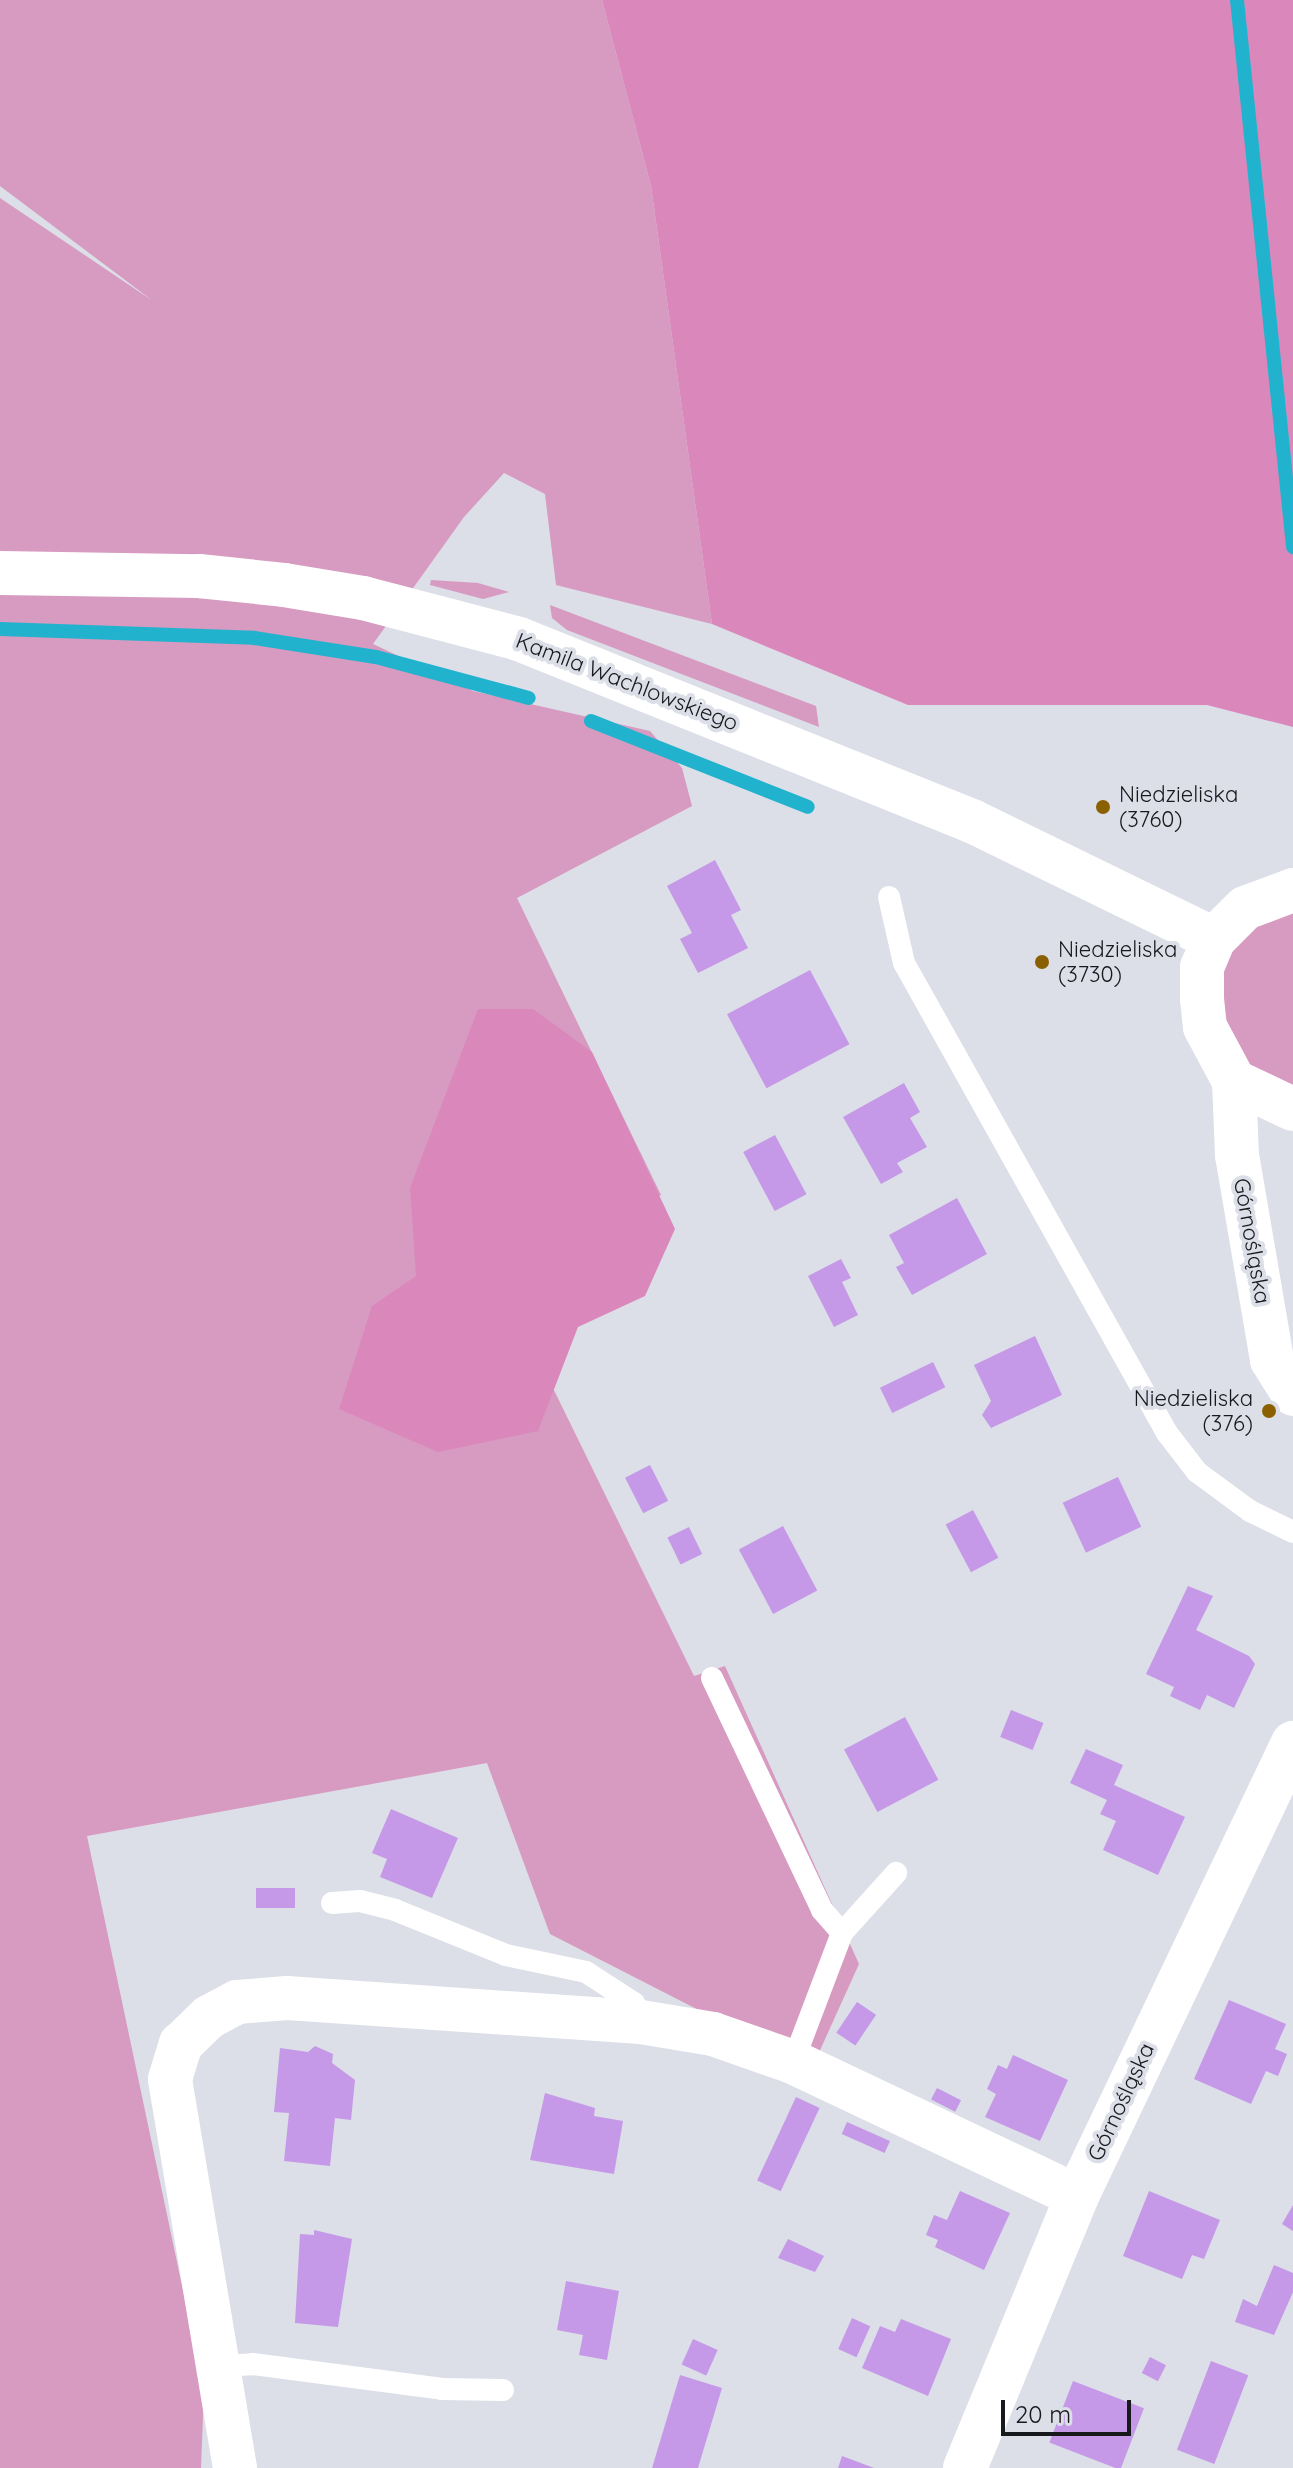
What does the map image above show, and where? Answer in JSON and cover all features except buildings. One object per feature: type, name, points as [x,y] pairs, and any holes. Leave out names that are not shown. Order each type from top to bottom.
[{"type":"street","name":"Kamila Wachlowskiego","points":[[0,573],[199,576],[284,585],[363,598],[519,639],[972,821],[1214,939]]},
{"type":"street","points":[[1293,890],[1245,908],[1214,939],[1202,967],[1205,1027],[1234,1081],[1293,1109]]},
{"type":"street","name":"Górnośląska","points":[[1234,1081],[1237,1155],[1272,1360],[1293,1394]]},
{"type":"street","name":"Górnośląska","points":[[965,2468],[1077,2196],[1293,1743]]},
{"type":"street","points":[[235,2468],[170,2079],[181,2044],[209,2017],[237,2002],[287,1998],[641,2022],[713,2034],[793,2062],[1077,2196]]},
{"type":"lane","points":[[889,897],[904,963],[1167,1433],[1197,1472],[1250,1511],[1293,1532]]},
{"type":"lane","points":[[712,1678],[822,1910],[842,1933]]},
{"type":"lane","points":[[793,2062],[842,1933],[896,1873]]},
{"type":"lane","points":[[332,1903],[360,1901],[395,1910],[506,1955],[586,1972],[634,2003],[641,2022]]},
{"type":"lane","points":[[218,2366],[253,2364],[442,2389],[503,2390]]},
{"type":"shaded area","points":[[0,0],[602,0],[651,186],[712,624],[556,585],[545,494],[504,473],[464,517],[373,644],[473,691],[650,731],[682,768],[692,806],[517,898],[661,1195],[499,1278],[694,1676],[725,1666],[859,1964],[812,2068],[550,1934],[487,1763],[87,1836],[204,2390],[201,2468],[0,2468],[0,198],[153,301],[0,186]]},
{"type":"shaded area","points":[[602,0],[1293,0],[1293,727],[1207,705],[908,705],[712,624],[651,186]]},
{"type":"shaded area","points":[[431,580],[478,583],[509,592],[483,599],[430,585]]},
{"type":"shaded area","points":[[550,605],[816,706],[819,727],[567,630],[552,618]]},
{"type":"shaded area","points":[[1293,904],[1293,1093],[1251,1076],[1216,1025],[1221,962],[1238,935]]},
{"type":"shaded area","points":[[478,1009],[533,1009],[592,1052],[675,1229],[645,1296],[578,1327],[538,1431],[438,1452],[339,1409],[372,1306],[416,1276],[410,1188]]},
{"type":"waterway","points":[[1237,0],[1293,547]]},
{"type":"waterway","points":[[0,629],[254,638],[376,657],[529,698]]},
{"type":"waterway","points":[[591,721],[808,807]]},
{"type":"place","name":"Niedzieliska (3760)","points":[[1103,807]]},
{"type":"place","name":"Niedzieliska (3730)","points":[[1042,962]]},
{"type":"place","name":"Niedzieliska (376)","points":[[1269,1411]]}]
